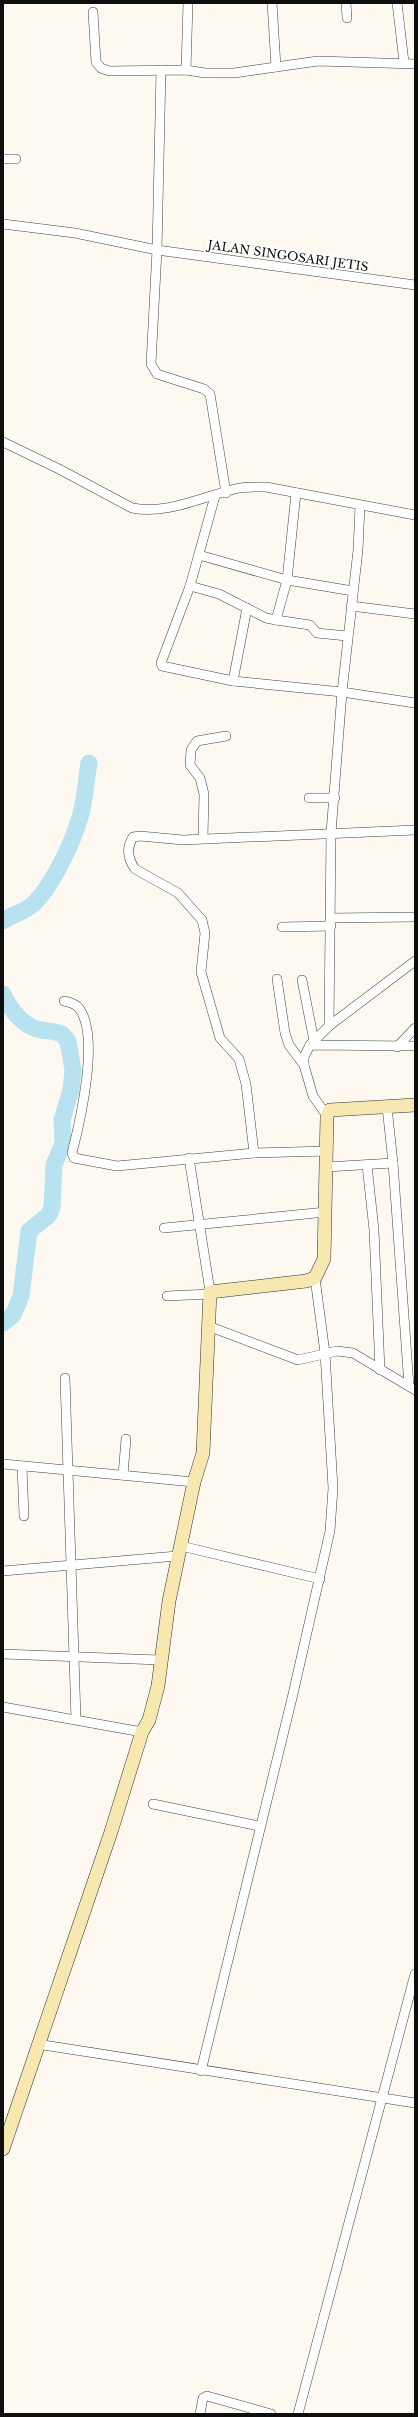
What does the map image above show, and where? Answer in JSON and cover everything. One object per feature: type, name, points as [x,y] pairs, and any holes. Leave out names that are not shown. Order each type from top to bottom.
[{"type":"street","points":[[186,70],[188,3]]},
{"type":"street","points":[[272,3],[276,67]]},
{"type":"street","points":[[346,3],[347,18]]},
{"type":"street","points":[[397,3],[404,62]]},
{"type":"street","points":[[93,12],[94,53],[96,62],[101,68],[109,71],[186,70],[205,73],[234,73],[318,61],[356,63],[404,62],[415,64]]},
{"type":"street","points":[[161,70],[157,250],[151,364],[157,374],[204,389],[210,394],[226,493]]},
{"type":"street","points":[[3,159],[16,158]]},
{"type":"street","name":"JALAN SINGOSARI JETIS","points":[[3,224],[75,233],[157,250],[415,285]]},
{"type":"street","points":[[3,442],[59,469],[132,508],[140,510],[156,510],[215,496],[245,487],[266,487],[360,506],[415,515]]},
{"type":"street","points":[[276,620],[287,580],[296,493]]},
{"type":"street","points":[[215,496],[190,586],[161,663],[162,667],[233,681],[342,692],[415,703]]},
{"type":"street","points":[[329,1026],[331,833],[335,798],[342,692],[353,591],[360,506]]},
{"type":"street","points":[[199,555],[287,580],[353,591]]},
{"type":"street","points":[[190,586],[219,594],[266,618],[310,625],[317,633],[348,636]]},
{"type":"street","points":[[351,606],[415,614]]},
{"type":"street","points":[[233,681],[247,608]]},
{"type":"street","points":[[203,838],[204,794],[200,778],[190,765],[191,750],[197,741],[226,736]]},
{"type":"street","points":[[309,798],[335,798]]},
{"type":"street","points":[[254,1153],[246,1084],[239,1059],[220,1038],[201,972],[200,964],[205,933],[202,920],[178,893],[135,869],[130,863],[128,851],[133,837],[140,836],[183,840],[415,830]]},
{"type":"street","points":[[282,927],[331,922],[415,917]]},
{"type":"street","points":[[327,1116],[313,1096],[304,1065],[304,1057],[312,1043],[329,1026],[415,961]]},
{"type":"street","points":[[277,979],[285,1033],[289,1045],[304,1065]]},
{"type":"street","points":[[302,980],[312,1043]]},
{"type":"street","points":[[64,1001],[74,1004],[81,1011],[85,1027],[88,1056],[86,1088],[72,1153],[74,1158],[117,1166],[254,1153],[327,1151]]},
{"type":"street","points":[[397,1047],[415,1028]]},
{"type":"street","points":[[312,1043],[397,1047],[415,1046]]},
{"type":"street","points":[[201,2071],[320,1579],[330,1531],[333,1488],[325,1353],[315,1278],[324,1259],[327,1116],[331,1109],[415,1105]]},
{"type":"street","points":[[387,1107],[412,1388]]},
{"type":"street","points":[[3,2149],[5,2134],[111,1832],[142,1732],[155,1699],[160,1660],[179,1551],[194,1482],[204,1445],[210,1293],[189,1158]]},
{"type":"street","points":[[326,1168],[393,1163]]},
{"type":"street","points":[[367,1165],[374,1230],[380,1370]]},
{"type":"street","points":[[164,1228],[326,1212]]},
{"type":"street","points":[[167,1296],[210,1293],[306,1281],[315,1278]]},
{"type":"street","points":[[208,1326],[298,1360],[337,1351],[353,1353],[412,1388]]},
{"type":"street","points":[[64,1378],[72,1564],[76,1719]]},
{"type":"street","points":[[123,1475],[126,1439]]},
{"type":"street","points":[[3,1464],[194,1482]]},
{"type":"street","points":[[22,1466],[24,1516]]},
{"type":"street","points":[[3,1571],[179,1551],[320,1579]]},
{"type":"street","points":[[3,1654],[74,1655],[160,1660]]},
{"type":"street","points":[[3,1707],[142,1732]]},
{"type":"street","points":[[153,1804],[260,1826]]},
{"type":"street","points":[[298,2414],[415,1974]]},
{"type":"street","points":[[37,2044],[201,2071],[415,2103]]},
{"type":"street","points":[[200,2414],[203,2398],[207,2396],[271,2414]]},
{"type":"waterway","points":[[3,921],[32,905],[47,888],[54,877],[67,852],[82,811],[89,763]]},
{"type":"waterway","points":[[3,994],[13,1011],[28,1025],[41,1030],[62,1034],[68,1041],[73,1070],[71,1090],[62,1120],[63,1143],[54,1165],[52,1207],[49,1215],[29,1231],[21,1296],[13,1315],[3,1323]]}]
